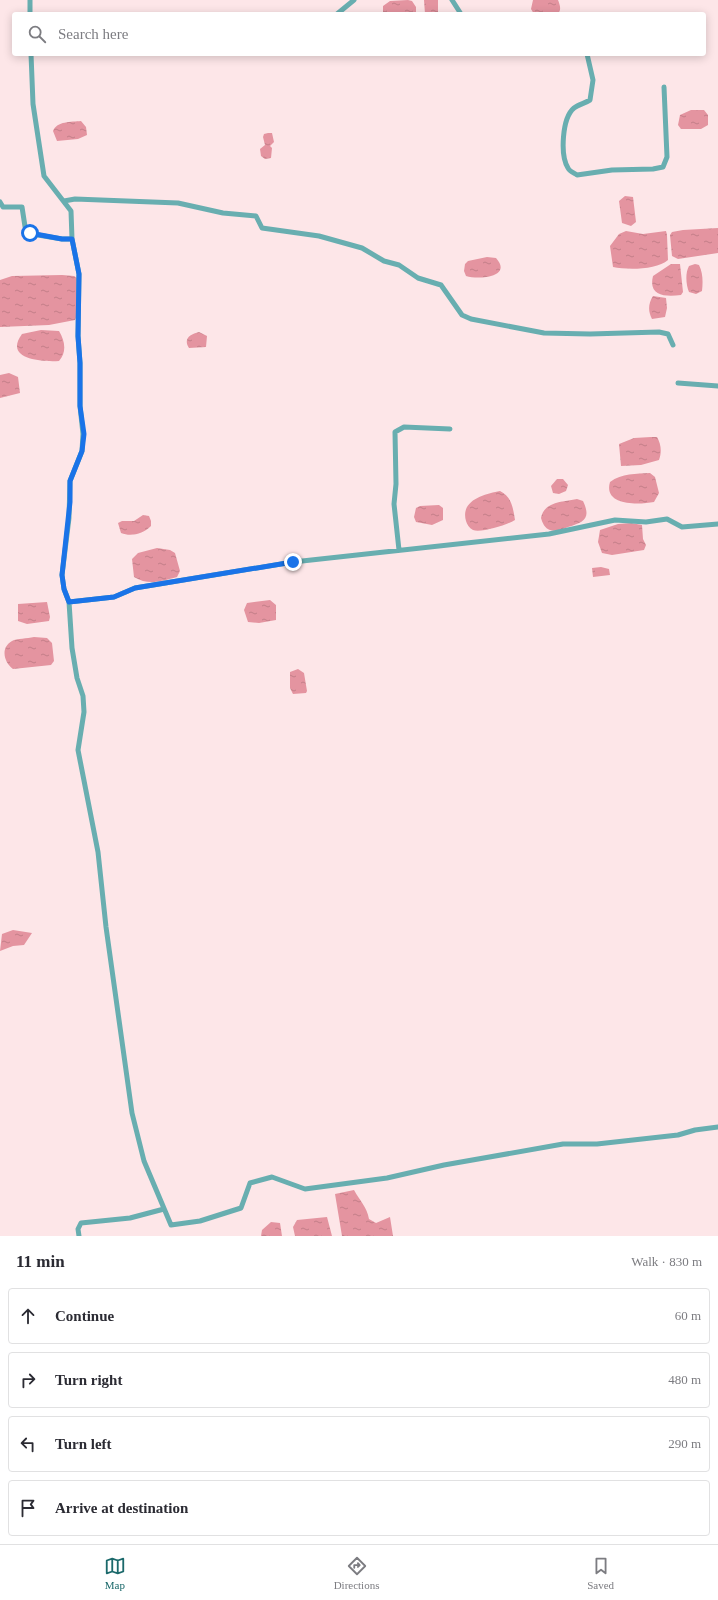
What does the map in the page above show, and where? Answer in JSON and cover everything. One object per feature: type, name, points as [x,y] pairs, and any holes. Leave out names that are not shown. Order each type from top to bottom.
[{"type":"street","points":[[30,0],[30,12]]},
{"type":"street","points":[[339,12],[354,0]]},
{"type":"street","points":[[452,0],[460,12]]},
{"type":"street","points":[[31,56],[33,104],[44,176],[53,190],[71,210],[72,239],[79,274],[78,336],[80,363],[80,406],[84,434],[82,451],[70,481],[70,507],[62,575],[64,589],[69,602],[72,648],[84,712],[78,750],[97,844],[106,927],[132,1113],[144,1161],[171,1225],[200,1221],[241,1208],[250,1183],[272,1177],[305,1190],[387,1178],[444,1165],[563,1144],[597,1144],[678,1135],[695,1130],[718,1127]]},
{"type":"street","points":[[587,56],[593,80],[590,100],[582,106],[574,108],[565,120],[564,159],[568,169],[577,175],[612,170],[653,169],[663,167],[667,157],[664,87]]},
{"type":"street","points":[[64,201],[166,202],[189,205],[223,214],[256,216],[262,228],[319,236],[343,242],[362,248],[384,261],[399,265],[418,278],[441,286],[462,315],[471,319],[522,327],[544,333],[590,334],[659,332],[668,334],[673,345]]},
{"type":"street","points":[[0,202],[2,207],[22,207],[26,232],[62,239],[72,239]]},
{"type":"street","points":[[678,383],[718,386]]},
{"type":"street","points":[[399,550],[394,504],[396,484],[395,432],[404,427],[450,429]]},
{"type":"street","points":[[69,602],[114,597],[135,588],[262,567],[399,550],[549,534],[615,520],[646,522],[667,519],[682,527],[718,524]]},
{"type":"street","points":[[79,1236],[78,1229],[81,1223],[130,1218],[164,1209]]},
{"type":"water","points":[[424,0],[438,0],[438,12],[425,12]]},
{"type":"water","points":[[533,0],[558,0],[560,6],[559,12],[533,12],[531,9]]},
{"type":"water","points":[[390,1],[412,1],[416,7],[416,12],[383,12],[383,6]]},
{"type":"water","points":[[691,110],[704,110],[708,115],[708,125],[701,129],[681,129],[678,125],[680,115]]},
{"type":"water","points":[[81,121],[86,127],[87,135],[78,139],[57,141],[53,131],[58,125]]},
{"type":"water","points":[[272,133],[274,142],[270,146],[272,148],[271,158],[265,159],[261,156],[260,149],[265,145],[263,137],[264,134]]},
{"type":"water","points":[[625,196],[633,197],[636,222],[631,226],[622,223],[619,201]]},
{"type":"water","points":[[718,228],[718,253],[678,259],[672,256],[670,235],[672,232]]},
{"type":"water","points":[[626,231],[643,234],[666,231],[668,260],[657,266],[642,268],[626,269],[613,267],[610,246],[619,234]]},
{"type":"water","points":[[487,257],[496,258],[500,264],[500,269],[497,273],[492,276],[479,278],[466,276],[464,271],[465,264],[468,261]]},
{"type":"water","points":[[671,264],[680,264],[683,292],[681,295],[669,296],[659,294],[653,288],[653,276]]},
{"type":"water","points":[[695,264],[699,265],[703,281],[702,291],[696,294],[689,292],[686,279],[689,266]]},
{"type":"water","points":[[12,276],[74,276],[77,278],[75,320],[49,325],[0,327],[0,280]]},
{"type":"water","points":[[653,296],[666,298],[667,308],[665,317],[652,319],[649,308]]},
{"type":"water","points":[[41,330],[59,331],[63,339],[64,350],[62,358],[59,361],[44,361],[27,358],[21,354],[18,349],[17,343],[22,334]]},
{"type":"water","points":[[199,332],[207,336],[206,347],[189,348],[187,345],[188,337]]},
{"type":"water","points":[[9,373],[18,377],[20,393],[0,398],[0,375]]},
{"type":"water","points":[[657,437],[661,448],[659,460],[641,465],[621,466],[619,444],[634,438]]},
{"type":"water","points":[[650,473],[655,477],[659,493],[654,502],[639,504],[623,502],[612,496],[609,490],[610,482],[629,474]]},
{"type":"water","points":[[557,479],[563,479],[568,485],[566,491],[559,494],[553,493],[551,486]]},
{"type":"water","points":[[500,491],[507,496],[513,507],[515,520],[488,529],[477,531],[473,530],[466,522],[465,514],[470,503],[481,496]]},
{"type":"water","points":[[577,499],[583,501],[585,507],[586,515],[582,521],[574,525],[552,531],[545,527],[541,518],[546,508],[555,503]]},
{"type":"water","points":[[439,505],[443,508],[443,520],[432,525],[416,522],[414,517],[416,508],[420,506]]},
{"type":"water","points":[[143,515],[149,516],[151,521],[151,526],[148,529],[133,535],[121,533],[118,523],[122,521],[134,521]]},
{"type":"water","points":[[631,523],[642,525],[643,539],[646,545],[644,550],[612,555],[602,553],[598,542],[600,530],[618,524]]},
{"type":"water","points":[[157,548],[170,550],[175,553],[180,571],[177,577],[150,582],[139,580],[134,577],[132,559],[138,553]]},
{"type":"water","points":[[601,567],[609,569],[610,575],[593,577],[592,568]]},
{"type":"water","points":[[270,600],[276,605],[276,620],[259,623],[248,622],[244,610],[247,603]]},
{"type":"water","points":[[47,602],[50,617],[49,621],[27,624],[18,621],[18,604]]},
{"type":"water","points":[[34,637],[47,638],[52,643],[54,661],[51,665],[13,669],[7,663],[5,655],[6,647],[14,640]]},
{"type":"water","points":[[298,669],[304,673],[307,691],[306,693],[293,694],[290,688],[290,672]]},
{"type":"water","points":[[13,930],[32,933],[24,945],[13,946],[0,951],[2,934]]},
{"type":"water","points":[[354,1190],[365,1207],[369,1219],[376,1223],[390,1217],[393,1236],[342,1236],[335,1194]]},
{"type":"water","points":[[327,1217],[332,1236],[295,1236],[293,1227],[297,1220]]},
{"type":"water","points":[[271,1222],[280,1223],[282,1236],[261,1236],[262,1230]]},
{"type":"route","points":[[30,233],[62,239],[72,239],[79,274],[78,336],[80,363],[80,406],[84,434],[82,451],[70,481],[69,518],[62,575],[64,589],[69,602],[114,597],[135,588],[293,562]]}]
